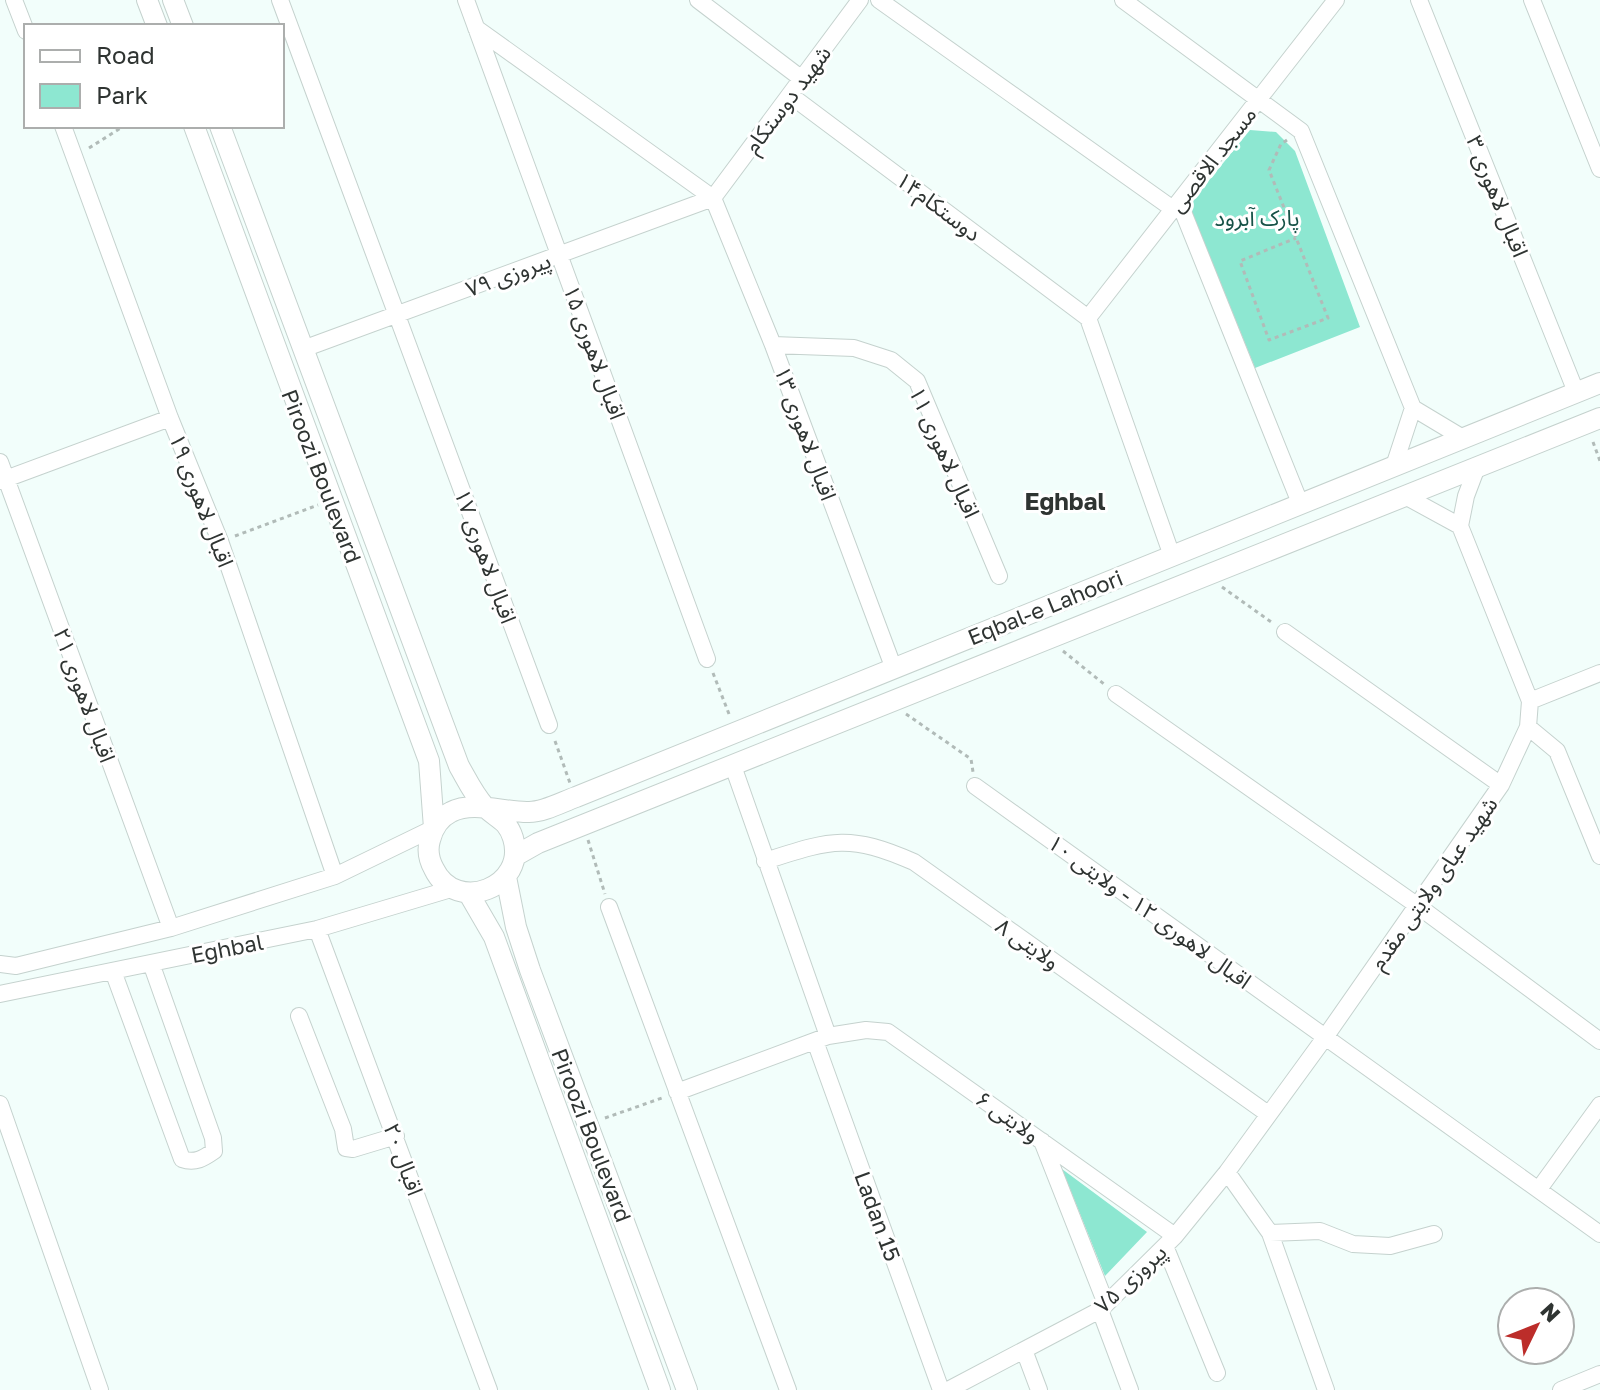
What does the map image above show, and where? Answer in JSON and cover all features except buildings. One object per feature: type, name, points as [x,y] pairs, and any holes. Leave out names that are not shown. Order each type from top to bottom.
[{"type":"main road","points":[[147,0],[156,24]]},
{"type":"main road","points":[[173,0],[182,24]]},
{"type":"main road","name":"Piroozi Boulevard","points":[[195,128],[429,761],[434,828]]},
{"type":"main road","name":"Piroozi Boulevard","points":[[221,128],[459,766],[487,809]]},
{"type":"main road","name":"Eqbal-e Lahoori","points":[[487,809],[532,813],[576,797],[1600,383]]},
{"type":"main road","name":"Eqbal-e Lahoori","points":[[515,856],[538,843],[1600,418]]},
{"type":"main road","points":[[1005,622],[1018,650]]},
{"type":"main road","points":[[466,807],[487,809],[501,818],[510,830],[515,842],[515,856],[506,877],[493,888],[460,891],[437,877],[430,861],[428,845],[434,828],[453,811],[466,807]]},
{"type":"main road","name":"Piroozi Boulevard","points":[[506,877],[516,927],[530,970],[687,1390]]},
{"type":"main road","name":"Piroozi Boulevard","points":[[460,891],[494,937],[660,1390]]},
{"type":"street","points":[[14,0],[24,26]]},
{"type":"street","name":"اقبال لاهوری ۱۷","points":[[280,0],[549,725]]},
{"type":"street","name":"اقبال لاهوری ۱۵","points":[[466,0],[707,659]]},
{"type":"street","points":[[698,0],[802,79]]},
{"type":"street","name":"شهید دوستکام","points":[[713,198],[860,0]]},
{"type":"street","points":[[879,0],[1176,205],[1300,503]]},
{"type":"street","points":[[1123,0],[1301,131],[1413,408],[1463,438]]},
{"type":"street","name":"مسجد الاقصی","points":[[1088,318],[1336,0]]},
{"type":"street","name":"اقبال لاهوری ۳","points":[[1419,0],[1576,392]]},
{"type":"street","points":[[1532,0],[1600,169]]},
{"type":"street","points":[[476,28],[713,198]]},
{"type":"street","name":"دوستکام۱۴","points":[[790,95],[1088,318]]},
{"type":"street","name":"اقبال لاهوری ۱۹","points":[[64,128],[170,418],[220,541],[335,876]]},
{"type":"street","name":"پیروزی ۷۹","points":[[303,349],[713,198]]},
{"type":"street","name":"اقبال لاهوری ۱۳","points":[[713,198],[773,345],[894,669]]},
{"type":"street","points":[[1088,318],[1172,556]]},
{"type":"street","name":"اقبال لاهوری ۱۱","points":[[773,345],[854,348],[891,360],[917,381],[999,576]]},
{"type":"street","points":[[1394,466],[1413,408]]},
{"type":"street","points":[[3,480],[170,418]]},
{"type":"street","name":"اقبال لاهوری ۲۱","points":[[0,462],[3,480],[171,928]]},
{"type":"street","points":[[1477,467],[1466,496],[1460,526],[1530,701],[1600,673]]},
{"type":"street","points":[[1405,496],[1460,526]]},
{"type":"street","points":[[1285,632],[1501,785]]},
{"type":"street","points":[[1116,694],[1418,906],[1600,1041]]},
{"type":"street","name":"شهید عبای ولایتی مقدم","points":[[1268,1114],[1501,785],[1528,727],[1530,701]]},
{"type":"street","points":[[1528,727],[1557,751],[1600,856]]},
{"type":"street","name":"Ladan 15","points":[[733,766],[941,1390]]},
{"type":"street","name":"اقبال لاهوری ۱۲ - ولایتی ۱۰","points":[[975,786],[1600,1234]]},
{"type":"street","name":"Eghbal","points":[[0,964],[16,966],[171,928],[335,876],[434,828]]},
{"type":"street","name":"ولایتی ۸","points":[[765,861],[822,843],[852,841],[914,862],[1268,1114]]},
{"type":"street","name":"Eghbal","points":[[0,994],[317,929],[460,891]]},
{"type":"street","points":[[609,907],[788,1390]]},
{"type":"street","name":"اقبال ۲۰","points":[[317,929],[489,1390]]},
{"type":"street","points":[[113,971],[182,1159],[189,1162],[203,1159],[214,1151],[213,1138],[151,963]]},
{"type":"street","points":[[299,1016],[343,1129],[346,1148],[353,1149],[396,1136]]},
{"type":"street","name":"ولایتی ۶","points":[[677,1092],[822,1039],[866,1030],[888,1032],[1041,1140],[1170,1241]]},
{"type":"street","points":[[0,1104],[100,1390]]},
{"type":"street","points":[[1539,1189],[1600,1105]]},
{"type":"street","name":"پیروزی ۷۵","points":[[948,1390],[1103,1307],[1170,1241],[1227,1172],[1268,1114]]},
{"type":"street","points":[[1041,1140],[1103,1307],[1130,1390]]},
{"type":"street","points":[[1227,1172],[1270,1233],[1326,1390]]},
{"type":"street","points":[[1270,1233],[1320,1231],[1353,1244],[1390,1246],[1434,1234]]},
{"type":"street","points":[[1170,1241],[1217,1373]]},
{"type":"street","points":[[1024,1350],[1039,1390]]},
{"type":"street","points":[[1561,1390],[1600,1374]]},
{"type":"path","points":[[75,156],[121,128]]},
{"type":"path","points":[[1296,238],[1240,261],[1269,340],[1328,318],[1269,170],[1281,144],[1301,131]]},
{"type":"path","points":[[220,541],[331,500]]},
{"type":"path","points":[[1206,575],[1285,632]]},
{"type":"path","points":[[1048,638],[1116,694]]},
{"type":"path","points":[[707,659],[737,733]]},
{"type":"path","points":[[890,702],[971,759],[975,786]]},
{"type":"path","points":[[549,725],[576,797]]},
{"type":"path","points":[[583,825],[609,907]]},
{"type":"path","points":[[588,1124],[677,1092]]},
{"type":"green space","name":"پارک آبرود","points":[[1250,130],[1276,132],[1295,151],[1360,327],[1255,368],[1189,205]]},
{"type":"green space","points":[[1062,1169],[1147,1232],[1105,1276]]},
{"type":"district","name":"Eghbal","points":[[1065,500]]}]
